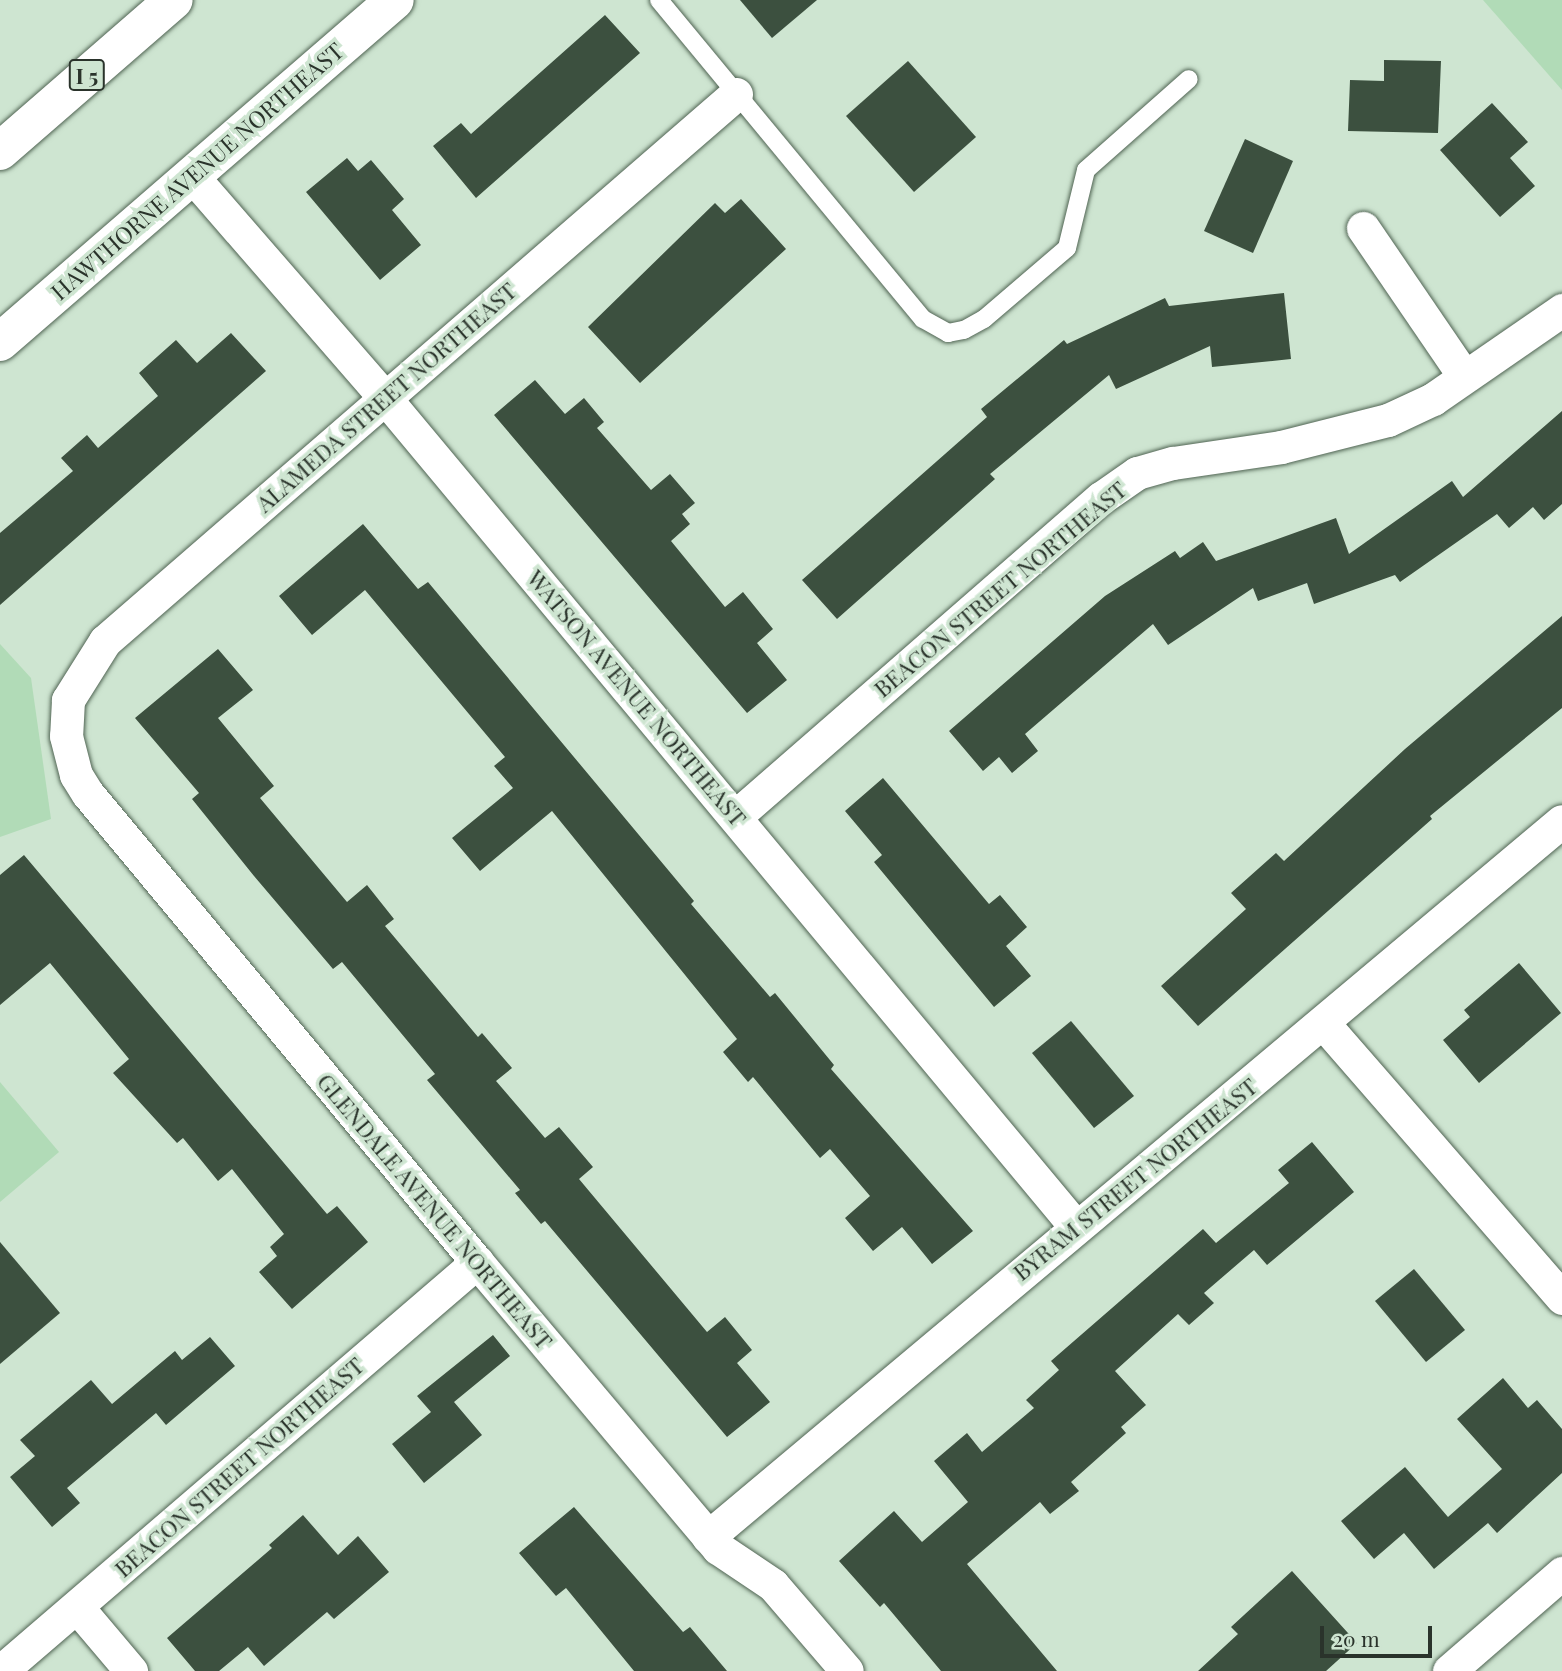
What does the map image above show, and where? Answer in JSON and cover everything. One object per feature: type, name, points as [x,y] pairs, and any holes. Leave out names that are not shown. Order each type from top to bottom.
[{"type":"main road","name":"I 5","points":[[0,151],[174,0]]},
{"type":"main road","name":"HAWTHORNE AVENUE NORTHEAST","points":[[0,342],[395,0]]},
{"type":"street","name":"ALAMEDA STREET NORTHEAST","points":[[66,721],[68,700],[104,642],[703,118],[736,94]]},
{"type":"street","name":"WATSON AVENUE NORTHEAST","points":[[192,176],[385,398],[1076,1227]]},
{"type":"street","points":[[1363,228],[1464,376]]},
{"type":"street","name":"BEACON STREET NORTHEAST","points":[[736,816],[1101,498],[1137,473],[1173,463],[1281,447],[1388,419],[1433,399],[1562,310]]},
{"type":"street","name":"GLENDALE AVENUE NORTHEAST","points":[[66,721],[69,752],[88,794],[708,1537],[727,1556],[773,1585],[848,1671]]},
{"type":"street","name":"BYRAM STREET NORTHEAST","points":[[708,1537],[1076,1227],[1324,1024],[1562,821]]},
{"type":"street","points":[[1324,1024],[1562,1298]]},
{"type":"street","name":"BEACON STREET NORTHEAST","points":[[1,1671],[477,1262]]},
{"type":"street","points":[[1449,1671],[1562,1573]]},
{"type":"street","points":[[77,1607],[131,1671]]},
{"type":"lane","points":[[659,0],[923,319],[948,333],[964,330],[984,319],[1067,248],[1086,170],[1189,79]]},
{"type":"green space","points":[[1483,0],[1562,0],[1562,90]]},
{"type":"green space","points":[[0,644],[31,678],[51,819],[0,837]]},
{"type":"green space","points":[[0,1082],[59,1152],[0,1202]]},
{"type":"building","points":[[740,0],[817,0],[772,38]]},
{"type":"building","points":[[605,15],[640,53],[476,198],[433,146],[461,123],[471,134]]},
{"type":"building","points":[[1384,60],[1441,61],[1438,133],[1348,131],[1350,80],[1384,81]]},
{"type":"building","points":[[908,61],[976,137],[914,192],[846,116]]},
{"type":"building","points":[[1492,103],[1528,142],[1510,158],[1535,186],[1500,217],[1440,150]]},
{"type":"building","points":[[1245,139],[1293,161],[1253,253],[1204,231]]},
{"type":"building","points":[[347,158],[358,171],[371,160],[404,199],[392,210],[421,245],[380,280],[306,192]]},
{"type":"building","points":[[741,199],[786,249],[640,383],[588,327],[715,203],[725,213]]},
{"type":"building","points":[[1284,293],[1291,359],[1212,367],[1210,346],[1116,389],[1109,375],[990,474],[995,479],[837,619],[802,580],[987,417],[981,409],[1064,340],[1067,344],[1165,298],[1169,306]]},
{"type":"building","points":[[231,333],[266,371],[0,605],[0,533],[73,471],[61,458],[87,435],[98,448],[158,396],[139,373],[176,340],[197,363]]},
{"type":"building","points":[[535,380],[565,414],[584,398],[604,422],[597,428],[651,490],[670,474],[695,503],[682,514],[690,524],[671,541],[725,607],[743,592],[773,629],[757,643],[787,680],[747,713],[494,415]]},
{"type":"building","points":[[1562,411],[1562,504],[1544,520],[1533,507],[1509,528],[1497,514],[1400,582],[1395,575],[1314,604],[1307,583],[1258,601],[1253,588],[1168,645],[1153,624],[1025,734],[1038,751],[1012,773],[999,757],[983,771],[949,731],[1105,596],[1175,551],[1180,558],[1203,542],[1216,561],[1336,518],[1349,554],[1452,481],[1463,497]]},
{"type":"building","points":[[363,524],[418,589],[428,582],[694,901],[691,904],[770,997],[775,993],[834,1065],[831,1069],[973,1231],[932,1264],[902,1227],[873,1251],[845,1218],[870,1196],[830,1149],[820,1158],[753,1077],[748,1082],[723,1052],[737,1039],[552,811],[480,871],[452,838],[513,788],[494,766],[505,757],[365,590],[312,635],[279,596]]},
{"type":"building","points":[[1562,616],[1562,708],[1430,816],[1432,819],[1198,1026],[1161,986],[1246,909],[1231,893],[1276,853],[1284,861],[1405,749]]},
{"type":"building","points":[[218,649],[253,690],[218,718],[274,786],[260,798],[347,902],[367,885],[394,919],[385,926],[478,1037],[482,1033],[512,1068],[496,1081],[545,1138],[559,1127],[593,1167],[579,1179],[707,1332],[725,1317],[752,1350],[737,1363],[770,1402],[727,1437],[545,1221],[541,1224],[515,1193],[520,1190],[427,1080],[435,1074],[342,962],[333,969],[254,876],[192,799],[199,793],[135,718]]},
{"type":"building","points":[[883,778],[989,904],[1000,895],[1027,927],[1006,946],[1031,976],[994,1007],[874,862],[882,855],[845,811]]},
{"type":"building","points":[[24,855],[327,1214],[337,1206],[368,1242],[292,1309],[259,1272],[277,1256],[270,1247],[284,1234],[232,1169],[218,1181],[183,1138],[177,1143],[113,1073],[129,1059],[50,963],[0,1005],[0,875]]},
{"type":"building","points":[[1519,963],[1561,1013],[1479,1083],[1443,1040],[1470,1017],[1464,1010]]},
{"type":"building","points":[[1071,1021],[1134,1096],[1094,1128],[1032,1053]]},
{"type":"building","points":[[1312,1142],[1354,1192],[1267,1265],[1254,1250],[1204,1293],[1214,1303],[1189,1325],[1178,1314],[1115,1371],[1146,1405],[1121,1427],[1126,1433],[1071,1482],[1079,1491],[1050,1514],[1040,1502],[967,1564],[1057,1671],[941,1671],[884,1603],[880,1607],[839,1561],[894,1511],[922,1542],[968,1502],[934,1461],[967,1433],[982,1452],[1034,1408],[1026,1400],[1059,1370],[1051,1361],[1203,1229],[1216,1243],[1289,1183],[1278,1170]]},
{"type":"building","points":[[0,1242],[60,1313],[0,1364]]},
{"type":"building","points":[[1414,1269],[1465,1330],[1426,1362],[1375,1301]]},
{"type":"building","points":[[493,1335],[510,1356],[454,1402],[482,1435],[424,1483],[392,1444],[431,1412],[417,1396]]},
{"type":"building","points":[[210,1337],[235,1366],[166,1425],[156,1413],[67,1488],[80,1503],[52,1527],[10,1477],[35,1456],[20,1440],[91,1380],[112,1404],[175,1351],[182,1360]]},
{"type":"building","points":[[1503,1378],[1528,1408],[1537,1400],[1562,1429],[1562,1473],[1497,1533],[1488,1523],[1434,1569],[1404,1533],[1374,1559],[1341,1521],[1405,1467],[1448,1517],[1502,1469],[1457,1419]]},
{"type":"building","points":[[574,1507],[683,1632],[690,1627],[727,1671],[634,1671],[566,1588],[556,1596],[519,1553]]},
{"type":"building","points":[[303,1515],[338,1555],[358,1536],[389,1572],[334,1619],[327,1612],[264,1666],[248,1647],[219,1671],[195,1671],[167,1638],[272,1548],[269,1545]]},
{"type":"building","points":[[1292,1571],[1357,1643],[1326,1671],[1198,1671],[1238,1634],[1231,1627]]}]
